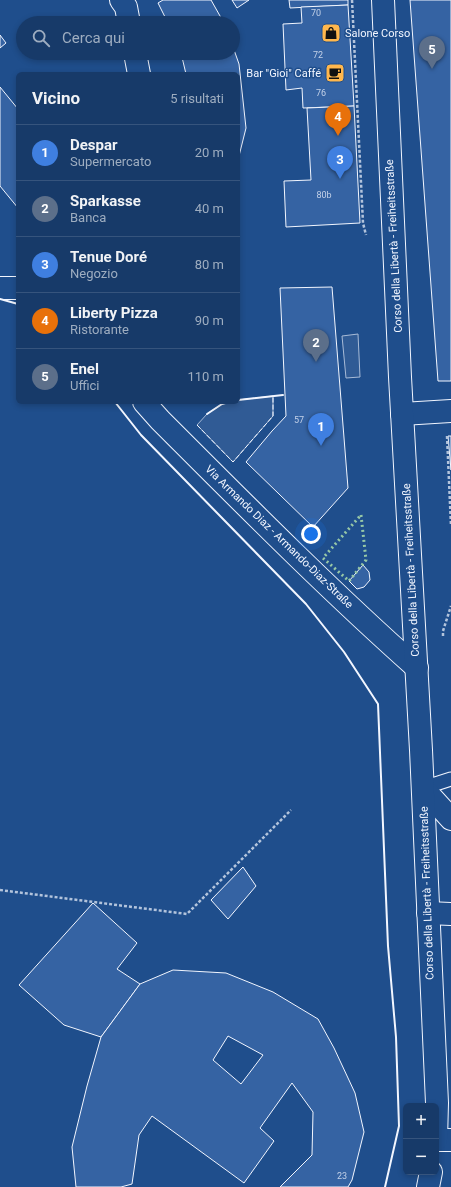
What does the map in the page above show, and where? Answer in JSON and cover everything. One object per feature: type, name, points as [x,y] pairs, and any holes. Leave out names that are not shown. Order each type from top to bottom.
[{"type":"main road","points":[[121,0],[126,7],[128,16]]},
{"type":"main road","name":"Corso della Libertà - Freiheitsstraße","points":[[383,0],[402,414],[423,788],[437,1103],[436,1139]]},
{"type":"main road","points":[[136,60],[139,72]]},
{"type":"main road","points":[[0,288],[16,288]]},
{"type":"main road","name":"Via Armando Diaz - Armando-Diaz-Straße","points":[[146,404],[276,535],[376,631],[417,668]]},
{"type":"main road","points":[[402,414],[448,411]]},
{"type":"main road","points":[[423,788],[451,819]]},
{"type":"main road","points":[[428,913],[451,914]]},
{"type":"main road","points":[[439,1140],[451,1140]]},
{"type":"main road","points":[[428,1187],[430,1175]]},
{"type":"lane","points":[[423,788],[451,778]]},
{"type":"path","points":[[448,411],[451,526]]},
{"type":"path","points":[[0,890],[187,914],[291,810]]},
{"type":"shaded area","points":[[358,334],[360,377],[346,378],[342,336]]},
{"type":"shaded area","points":[[273,396],[273,416],[233,462],[197,425],[207,414],[222,404],[240,404],[240,400]]},
{"type":"building","points":[[163,0],[211,0],[220,16],[164,16],[158,3]]},
{"type":"building","points":[[232,0],[249,0],[237,8]]},
{"type":"building","points":[[289,0],[348,0],[348,5],[290,8]]},
{"type":"building","points":[[410,0],[451,0],[451,381],[438,381]]},
{"type":"building","points":[[348,5],[354,106],[303,108],[302,88],[286,90],[283,24],[302,23],[301,7]]},
{"type":"building","points":[[0,35],[6,43],[0,48]]},
{"type":"building","points":[[183,60],[238,60],[240,72],[186,72]]},
{"type":"building","points":[[240,73],[246,128],[240,152]]},
{"type":"building","points":[[0,87],[16,107],[16,206],[0,186]]},
{"type":"building","points":[[354,106],[360,223],[286,227],[284,181],[311,180],[307,108]]},
{"type":"building","points":[[332,287],[348,488],[313,527],[246,462],[286,416],[280,288]]},
{"type":"building","points":[[448,436],[451,436],[451,470]]},
{"type":"building","points":[[363,565],[369,572],[370,580],[364,587],[357,589],[349,581]]},
{"type":"building","points":[[243,867],[256,886],[228,919],[211,900]]},
{"type":"building","points":[[93,903],[137,943],[117,969],[140,984],[101,1037],[64,1025],[19,985]]},
{"type":"building","points":[[173,970],[226,973],[273,992],[318,1019],[334,1048],[355,1093],[364,1132],[352,1180],[348,1187],[280,1187],[312,1155],[313,1112],[292,1083],[260,1128],[274,1141],[244,1183],[152,1116],[139,1135],[132,1184],[121,1187],[76,1187],[72,1147],[101,1037],[140,984]],"holes":[[[228,1036],[263,1055],[241,1084],[213,1060]]]},
{"type":"hedge","points":[[361,515],[366,560],[349,581],[323,558],[361,515]]},
{"type":"fence","points":[[197,425],[233,462],[273,416],[273,396]]},
{"type":"wall","points":[[0,299],[16,303]]},
{"type":"wall","points":[[240,400],[283,395]]},
{"type":"wall","points":[[117,404],[141,435],[306,604],[344,652],[378,704],[388,946],[396,1037],[399,1126],[385,1187]]},
{"type":"wall","points":[[207,414],[222,404]]},
{"type":"place","name":"Salone Corso","points":[[331,33]]},
{"type":"place","name":"Enel","points":[[432,69]]},
{"type":"place","name":"Bar \"Gioi\" Caffé","points":[[335,73]]},
{"type":"place","name":"Liberty Pizza","points":[[338,136]]},
{"type":"place","name":"Tenue Doré","points":[[340,179]]},
{"type":"place","name":"Sparkasse","points":[[316,362]]},
{"type":"place","name":"Despar","points":[[321,446]]}]
